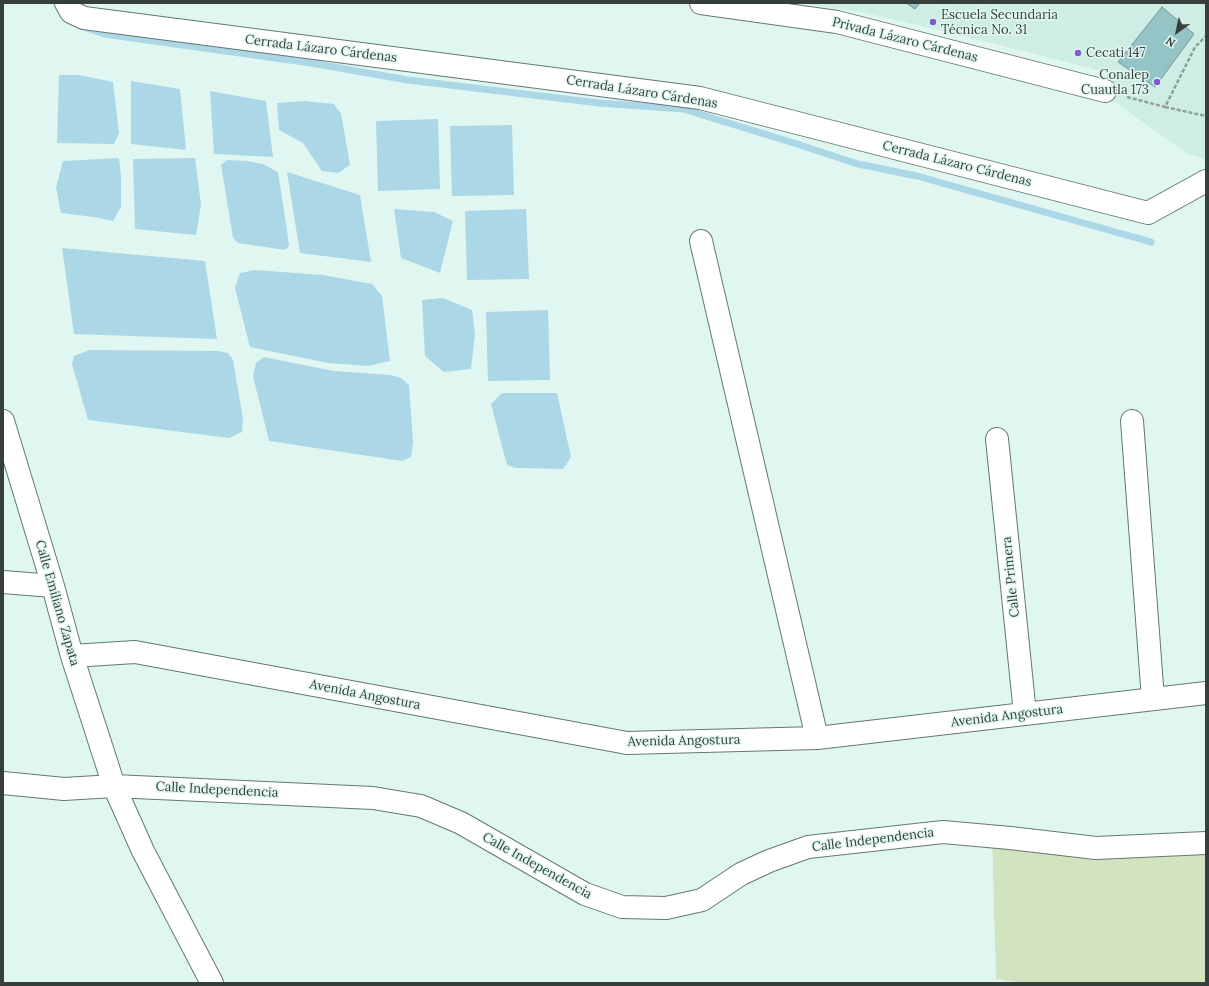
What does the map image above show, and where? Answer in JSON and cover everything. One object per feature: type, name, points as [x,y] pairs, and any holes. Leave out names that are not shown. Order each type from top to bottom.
[{"type":"street","name":"Cerrada Lázaro Cárdenas","points":[[66,3],[71,12],[84,18],[700,98],[1148,213],[1206,181]]},
{"type":"street","name":"Privada Lázaro Cárdenas","points":[[701,3],[837,22],[1105,91]]},
{"type":"street","points":[[701,241],[817,738]]},
{"type":"street","name":"Calle Emiliano Zapata","points":[[3,420],[53,586],[72,656],[114,786],[143,851],[212,983]]},
{"type":"street","points":[[1132,421],[1153,699]]},
{"type":"street","name":"Calle Primera","points":[[997,440],[1025,714]]},
{"type":"street","points":[[3,582],[53,586]]},
{"type":"street","name":"Avenida Angostura","points":[[72,656],[135,652],[627,743],[817,738],[1206,693]]},
{"type":"street","name":"Calle Independencia","points":[[3,783],[64,789],[114,786],[374,798],[421,806],[461,823],[584,894],[622,907],[666,908],[702,900],[741,874],[769,861],[808,847],[943,832],[1096,848],[1206,843]]},
{"type":"path","points":[[1165,107],[1195,48],[1206,36]]},
{"type":"path","points":[[1105,91],[1206,116]]},
{"type":"shaded area","points":[[798,3],[1206,3],[1206,159],[1188,154],[1116,103],[1103,99],[1109,73],[861,12]]},
{"type":"shaded area","points":[[992,836],[1206,843],[1206,983],[1024,983],[996,979]]},
{"type":"water","points":[[59,75],[79,75],[113,82],[119,133],[114,144],[57,143]]},
{"type":"water","points":[[131,81],[180,89],[186,150],[131,144]]},
{"type":"water","points":[[210,91],[266,101],[273,157],[214,154]]},
{"type":"water","points":[[304,101],[334,104],[341,114],[350,165],[338,173],[322,171],[303,143],[279,130],[277,103]]},
{"type":"water","points":[[438,119],[440,189],[378,191],[376,121]]},
{"type":"water","points":[[512,125],[514,195],[452,196],[450,126]]},
{"type":"water","points":[[119,158],[121,176],[121,207],[113,221],[61,213],[56,187],[63,161]]},
{"type":"water","points":[[195,158],[201,205],[196,235],[135,229],[133,159]]},
{"type":"water","points":[[227,160],[247,161],[263,164],[278,172],[289,246],[285,250],[238,243],[233,238],[221,165]]},
{"type":"water","points":[[287,172],[360,195],[371,262],[300,253]]},
{"type":"water","points":[[394,209],[434,212],[453,221],[440,273],[401,258]]},
{"type":"water","points":[[526,209],[529,279],[467,280],[465,211]]},
{"type":"water","points":[[62,248],[205,261],[217,339],[74,334]]},
{"type":"water","points":[[255,270],[323,275],[372,284],[382,296],[390,361],[368,366],[328,363],[250,347],[235,288],[240,273]]},
{"type":"water","points":[[443,298],[472,310],[475,334],[471,369],[444,372],[425,356],[422,300]]},
{"type":"water","points":[[548,310],[550,380],[488,381],[486,312]]},
{"type":"water","points":[[90,350],[218,351],[228,353],[233,360],[243,419],[242,432],[229,438],[88,420],[72,364],[74,356]]},
{"type":"water","points":[[264,357],[334,371],[391,375],[401,378],[409,385],[413,442],[411,457],[402,461],[269,441],[253,376],[256,363]]},
{"type":"water","points":[[502,393],[557,393],[571,457],[563,469],[516,468],[507,465],[491,404]]},
{"type":"building","points":[[906,3],[920,3],[915,9]]},
{"type":"building","points":[[1162,7],[1194,34],[1155,87],[1118,62]]},
{"type":"waterway","points":[[85,27],[104,34],[311,63],[408,80],[599,103],[683,109],[858,164],[917,176],[1151,242]]},
{"type":"place","name":"Escuela Secundaria Técnica No. 31","points":[[933,22]]},
{"type":"place","name":"Cecati 147","points":[[1078,53]]},
{"type":"place","name":"Conalep Cuautla 173","points":[[1157,82]]}]
